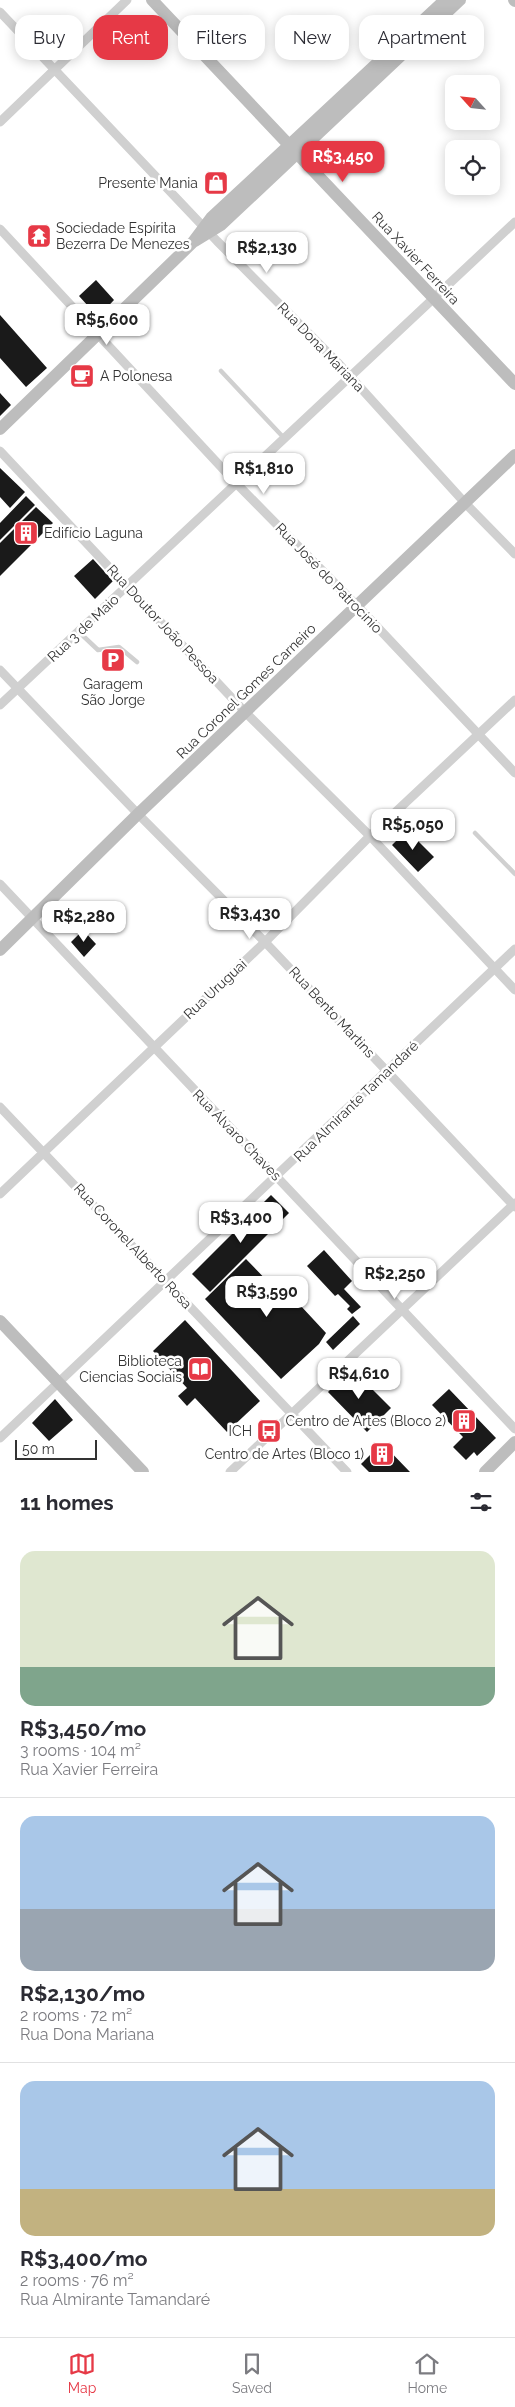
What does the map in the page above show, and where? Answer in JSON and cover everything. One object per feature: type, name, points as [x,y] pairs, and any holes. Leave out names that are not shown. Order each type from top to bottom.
[{"type":"street","points":[[0,122],[127,0]]},
{"type":"street","name":"Rua Xavier Ferreira","points":[[152,0],[515,384]]},
{"type":"street","points":[[293,149],[445,0]]},
{"type":"street","points":[[0,429],[206,229],[458,0]]},
{"type":"street","name":"Rua Dona Mariana","points":[[0,12],[206,229],[350,376],[465,503],[515,554]]},
{"type":"street","name":"Rua 3 de Maio","points":[[0,705],[515,222]]},
{"type":"street","name":"Rua José do Patrocínio","points":[[0,229],[100,334],[236,483],[357,606],[515,773]]},
{"type":"street","name":"Rua Doutor João Pessoa","points":[[0,451],[129,586],[246,713],[370,836],[515,990]]},
{"type":"street","name":"Rua Coronel Gomes Carneiro","points":[[0,950],[138,814],[515,455]]},
{"type":"street","name":"Rua Bento Martins","points":[[0,670],[138,814],[265,942],[514,1205]]},
{"type":"street","name":"Rua Uruguai","points":[[0,1194],[265,942],[370,836],[515,700]]},
{"type":"street","name":"Rua Álvaro Chaves","points":[[0,884],[152,1048],[277,1176],[515,1429]]},
{"type":"street","name":"Rua Almirante Tamandaré","points":[[0,1438],[167,1282],[515,949]]},
{"type":"street","name":"Rua Coronel Alberto Rosa","points":[[0,1107],[347,1472]]},
{"type":"street","points":[[230,1472],[514,1205]]},
{"type":"street","points":[[0,1321],[143,1472]]},
{"type":"street","points":[[485,1472],[515,1442]]},
{"type":"lane","points":[[221,371],[284,438]]},
{"type":"lane","points":[[79,632],[98,650],[119,648],[137,662]]},
{"type":"lane","points":[[475,833],[515,874]]},
{"type":"building","name":"Sociedade Espírita Bezerra De Menezes","points":[[42,224],[51,233],[36,248],[27,239]]},
{"type":"building","points":[[96,280],[114,300],[98,317],[79,296]]},
{"type":"building","points":[[0,315],[47,368],[26,387],[0,358]]},
{"type":"building","points":[[0,393],[11,405],[0,416]]},
{"type":"building","points":[[0,468],[25,492],[10,508],[0,497]]},
{"type":"building","points":[[26,496],[35,505],[0,540],[0,523]]},
{"type":"building","name":"Edifício Laguna","points":[[36,507],[53,523],[0,576],[0,543]]},
{"type":"building","points":[[93,559],[113,581],[95,599],[74,576]]},
{"type":"building","points":[[407,830],[434,857],[418,872],[392,845]]},
{"type":"building","points":[[83,930],[96,944],[84,957],[71,942]]},
{"type":"building","points":[[271,1195],[289,1213],[210,1292],[192,1274]]},
{"type":"building","points":[[324,1250],[352,1281],[344,1289],[361,1307],[352,1314],[347,1309],[350,1306],[338,1294],[335,1296],[307,1266]]},
{"type":"building","points":[[246,1259],[275,1289],[284,1281],[290,1287],[287,1291],[326,1333],[319,1344],[281,1379],[205,1299]]},
{"type":"building","points":[[353,1316],[360,1324],[333,1350],[326,1342]]},
{"type":"building","name":"Biblioteca Ciencias Sociais","points":[[185,1320],[260,1401],[227,1432],[195,1398],[187,1406],[178,1396],[187,1388],[153,1351]]},
{"type":"building","points":[[351,1368],[391,1408],[367,1432],[328,1392]]},
{"type":"building","name":"Centro de Artes (Bloco 2)","points":[[449,1389],[496,1438],[477,1456],[474,1452],[466,1460],[453,1447],[463,1437],[432,1405]]},
{"type":"building","points":[[55,1399],[73,1420],[49,1441],[32,1423]]},
{"type":"building","name":"Centro de Artes (Bloco 1)","points":[[382,1443],[410,1472],[369,1472],[361,1464]]},
{"type":"place","name":"Presente Mania","points":[[216,183]]},
{"type":"place","name":"Sociedade Espírita Bezerra De Menezes","points":[[39,236]]},
{"type":"place","name":"A Polonesa","points":[[82,376]]},
{"type":"place","name":"Edifício Laguna","points":[[26,533]]},
{"type":"place","name":"Garagem São Jorge","points":[[113,660]]},
{"type":"place","name":"Biblioteca Ciencias Sociais","points":[[200,1369]]},
{"type":"place","name":"Centro de Artes (Bloco 2)","points":[[464,1421]]},
{"type":"place","name":"ICH","points":[[269,1431]]},
{"type":"place","name":"Centro de Artes (Bloco 1)","points":[[382,1454]]}]
